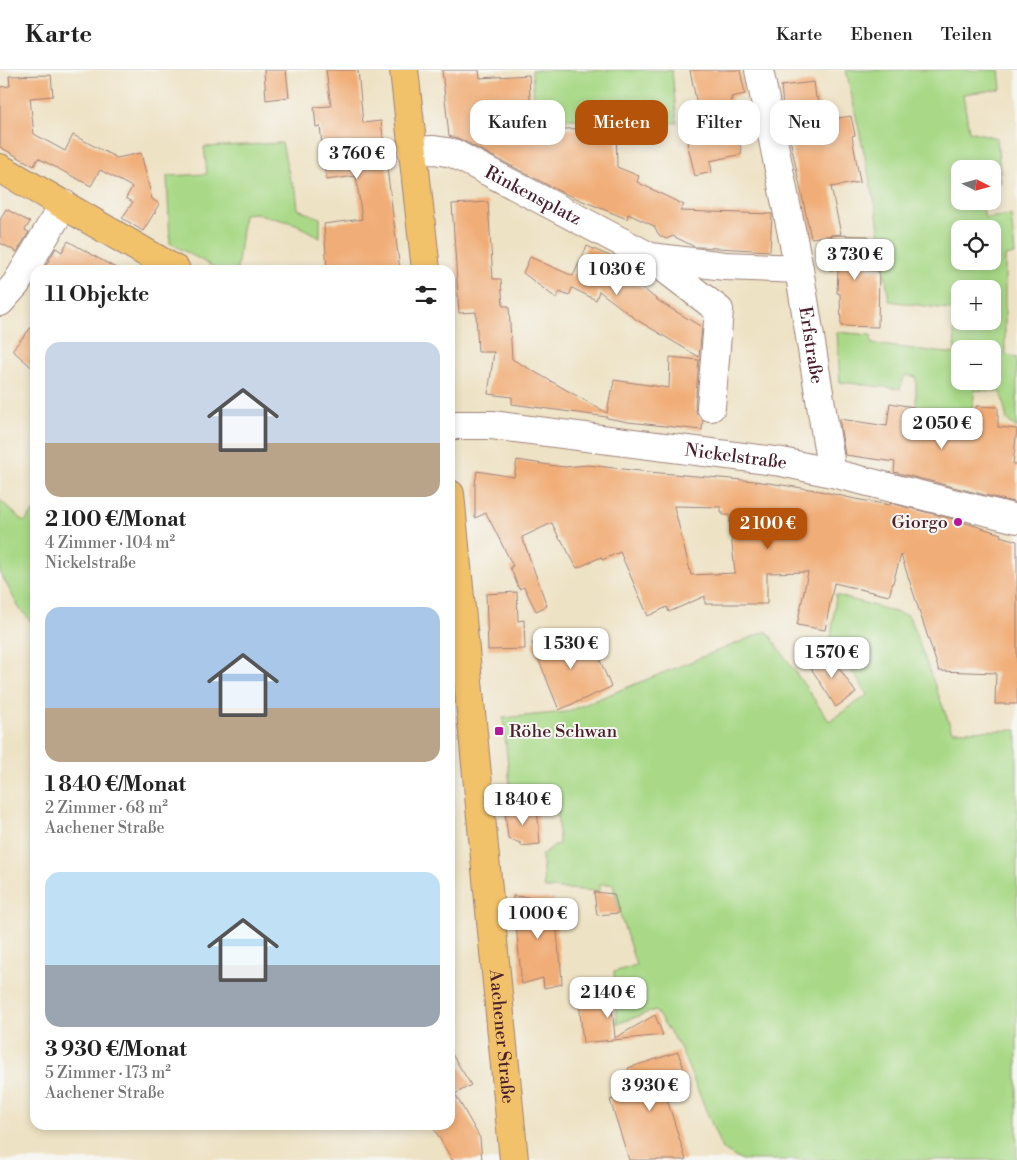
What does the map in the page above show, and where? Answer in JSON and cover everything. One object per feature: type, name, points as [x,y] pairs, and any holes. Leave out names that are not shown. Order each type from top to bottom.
[{"type":"main road","points":[[404,70],[425,265]]},
{"type":"main road","points":[[0,168],[168,265]]},
{"type":"main road","name":"Aachener Straße","points":[[455,546],[514,1160]]},
{"type":"street","name":"Erfstraße","points":[[759,70],[799,269],[832,474]]},
{"type":"street","name":"Rinkensplatz","points":[[412,151],[434,150],[453,153],[650,257],[719,310],[711,407]]},
{"type":"street","points":[[0,302],[16,284],[64,204]]},
{"type":"street","name":"Rinkensplatz","points":[[650,257],[726,266],[799,269]]},
{"type":"street","name":"Nickelstraße","points":[[455,425],[501,426],[782,462],[1017,519]]},
{"type":"green space","points":[[532,70],[672,70],[677,123],[668,123],[668,100],[575,100],[575,119],[565,119],[565,100],[534,100]]},
{"type":"green space","points":[[846,70],[999,70],[1001,89],[963,94],[969,131],[997,138],[999,160],[951,160],[951,210],[983,210],[985,218],[1011,215],[1015,254],[1005,256],[1005,354],[1017,358],[1017,428],[1007,420],[1001,392],[975,390],[1001,390],[1001,340],[954,340],[954,330],[1001,330],[1001,280],[951,280],[951,310],[889,301],[876,208]]},
{"type":"green space","points":[[282,143],[290,179],[296,190],[298,209],[320,218],[320,238],[296,224],[255,213],[244,214],[238,265],[210,265],[170,243],[167,176],[207,174],[204,147]]},
{"type":"green space","points":[[837,332],[871,335],[872,344],[951,354],[951,390],[975,390],[971,416],[916,410],[916,377],[905,375],[900,389],[840,382]]},
{"type":"green space","points":[[0,500],[24,522],[30,515],[30,620],[19,608],[0,572]]},
{"type":"green space","points":[[836,595],[909,616],[952,731],[1017,730],[1017,1160],[740,1160],[722,1149],[680,1047],[655,1010],[617,1024],[614,972],[636,965],[613,884],[600,884],[600,891],[544,888],[542,854],[559,843],[557,793],[511,795],[503,718],[566,712],[767,631],[829,721],[868,695],[831,640]]},
{"type":"building","points":[[264,70],[286,70],[289,97],[266,100]]},
{"type":"building","points":[[326,70],[358,70],[363,123],[381,121],[399,265],[327,265],[324,224],[362,219],[356,176],[326,180],[320,126],[316,127],[314,107],[331,106]]},
{"type":"building","points":[[442,70],[479,70],[480,78],[529,75],[530,100],[470,100],[470,144],[449,136]]},
{"type":"building","points":[[690,70],[740,70],[745,94],[731,97],[732,100],[696,100]]},
{"type":"building","points":[[51,75],[53,96],[30,98],[34,134],[65,151],[73,135],[117,158],[141,153],[152,199],[159,204],[155,214],[143,231],[122,218],[133,202],[126,198],[132,187],[100,170],[91,186],[38,158],[34,166],[0,147],[0,87],[10,86],[9,76]]},
{"type":"building","points":[[814,82],[816,98],[818,97],[818,100],[782,100],[781,86]]},
{"type":"building","points":[[851,116],[855,135],[852,136],[860,182],[831,187],[841,234],[811,238],[791,145],[839,145],[839,118]]},
{"type":"building","points":[[565,129],[575,129],[575,145],[616,145],[617,167],[639,176],[637,182],[684,205],[680,211],[772,214],[770,251],[695,247],[673,236],[666,239],[659,235],[654,226],[628,214],[627,219],[561,192],[471,145],[565,145]]},
{"type":"building","points":[[688,145],[740,145],[742,154],[710,161],[712,172],[695,176]]},
{"type":"building","points":[[488,202],[493,279],[501,279],[503,306],[509,306],[512,359],[607,413],[614,380],[669,388],[670,357],[699,360],[695,406],[697,414],[703,420],[702,430],[628,422],[607,417],[512,404],[512,397],[488,394],[494,352],[478,352],[476,312],[459,313],[452,204]]},
{"type":"building","points":[[6,209],[30,222],[25,230],[29,232],[17,252],[0,243],[0,220]]},
{"type":"building","points":[[831,235],[868,236],[867,270],[879,271],[878,327],[841,326],[840,294],[837,293],[838,270],[830,270]]},
{"type":"building","points":[[68,241],[110,265],[46,265],[56,248],[62,252]]},
{"type":"building","points":[[587,246],[614,258],[613,261],[615,263],[611,273],[640,286],[660,302],[702,327],[699,357],[637,320],[599,291],[596,300],[572,288],[569,296],[560,292],[556,298],[523,273],[530,257],[573,276]]},
{"type":"building","points":[[30,329],[30,366],[12,350]]},
{"type":"building","points":[[890,403],[913,407],[912,419],[975,421],[976,406],[998,407],[998,427],[1017,429],[1013,464],[1017,464],[1017,503],[894,472],[895,462],[845,455],[840,419],[887,426]]},
{"type":"building","points":[[517,460],[565,467],[588,465],[755,481],[816,490],[890,505],[890,503],[957,520],[1017,541],[1017,704],[995,704],[996,673],[939,671],[901,555],[889,596],[834,583],[825,630],[797,625],[808,572],[767,573],[767,604],[705,604],[705,596],[669,612],[667,607],[648,616],[620,552],[602,560],[601,557],[577,568],[552,523],[522,537],[547,606],[536,611],[524,587],[519,589],[510,567],[513,566],[486,513],[475,518],[477,471],[514,477]],"holes":[[[674,506],[721,507],[723,515],[729,515],[735,573],[691,575]]]},
{"type":"building","points":[[517,592],[518,621],[524,620],[525,649],[488,650],[486,594]]},
{"type":"building","points":[[561,636],[564,647],[590,636],[611,687],[559,710],[532,643]]},
{"type":"building","points":[[819,655],[831,656],[856,693],[836,707],[807,662]]},
{"type":"building","points":[[537,807],[540,844],[521,846],[521,843],[508,839],[505,811]]},
{"type":"building","points":[[594,892],[614,894],[619,913],[597,915]]},
{"type":"building","points":[[513,896],[554,899],[562,984],[544,988],[543,978],[522,984]]},
{"type":"building","points":[[610,987],[615,1038],[655,1015],[663,1035],[583,1043],[578,990]]},
{"type":"building","points":[[678,1052],[686,1075],[662,1083],[686,1160],[629,1160],[610,1100],[636,1092],[628,1068]]},
{"type":"building","points":[[455,1059],[471,1085],[455,1094]]},
{"type":"building","points":[[455,1094],[480,1138],[482,1160],[452,1160],[435,1130],[455,1130]]},
{"type":"place","name":"Giorgo","points":[[958,522]]},
{"type":"place","name":"Röhe Schwan","points":[[499,731]]}]
